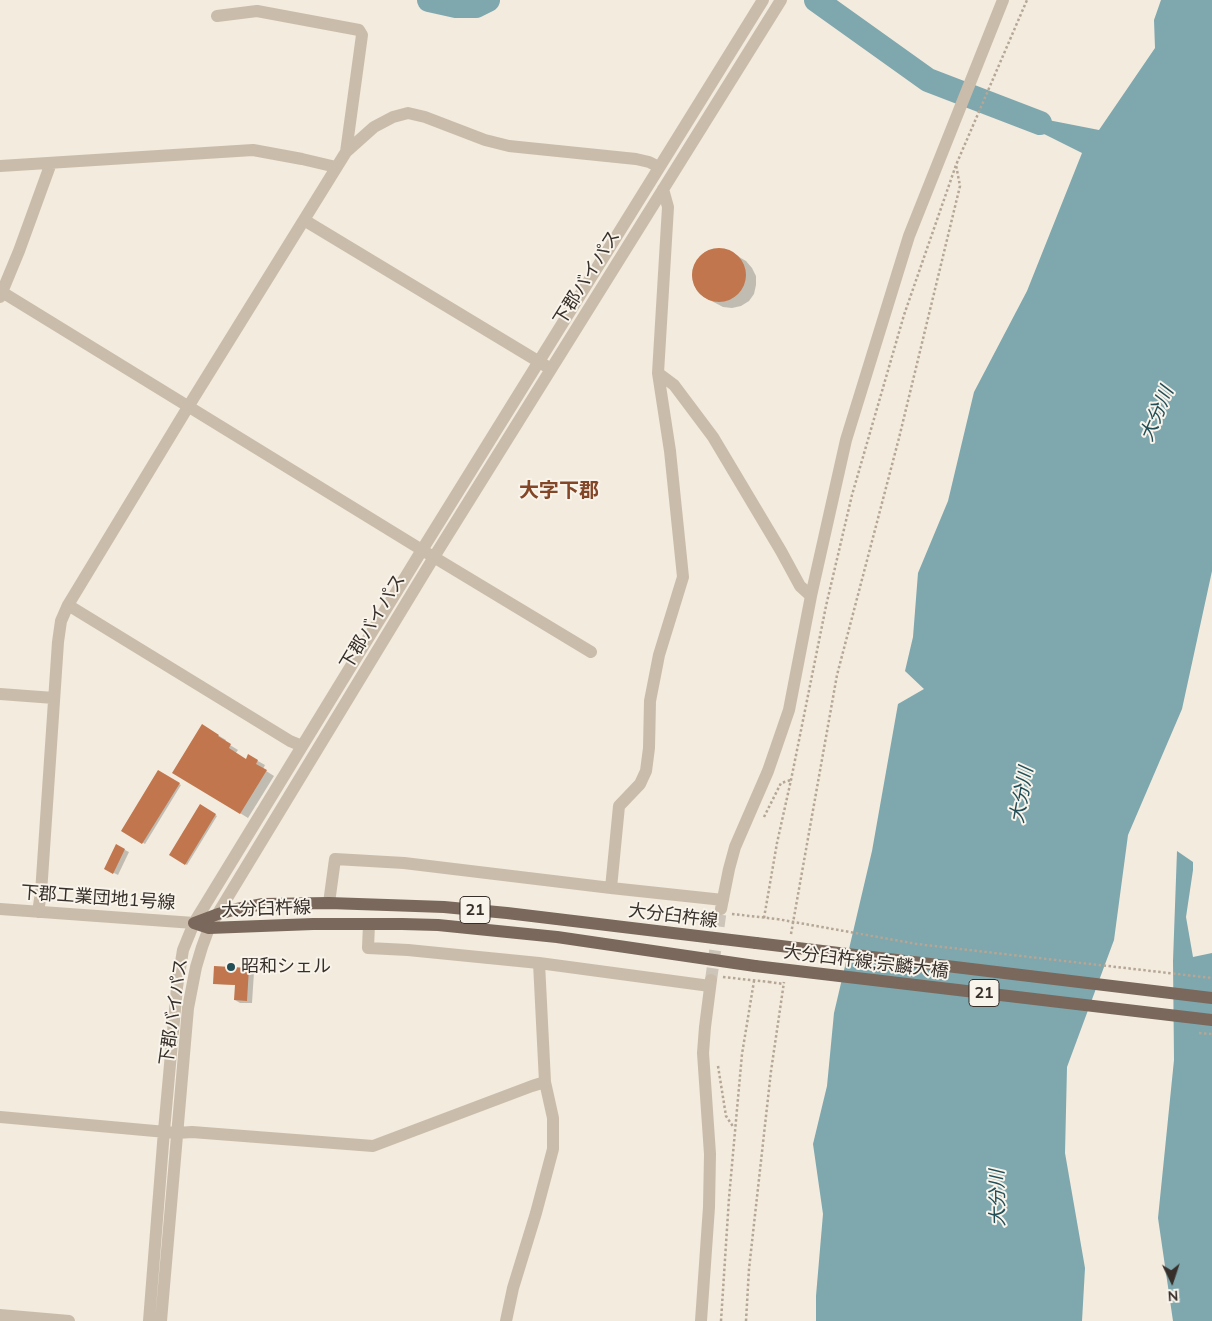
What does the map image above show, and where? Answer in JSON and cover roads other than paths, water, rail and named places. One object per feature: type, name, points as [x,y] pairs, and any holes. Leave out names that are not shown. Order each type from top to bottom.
[{"type":"main road","name":"大分臼杵線","points":[[194,922],[237,909],[263,904],[330,903],[444,907],[756,943]]},
{"type":"main road","name":"大分臼杵線","points":[[194,922],[209,928],[312,924],[438,925],[524,933],[755,966]]},
{"type":"main road","name":"大分臼杵線;宗麟大橋","points":[[756,943],[1212,998]]},
{"type":"main road","name":"大分臼杵線;宗麟大橋","points":[[755,966],[1212,1020]]},
{"type":"street","name":"下郡バイパス","points":[[149,1321],[177,987],[183,950],[194,922],[763,0]]},
{"type":"street","name":"下郡バイパス","points":[[161,1321],[191,987],[209,928],[434,557],[781,0]]},
{"type":"street","points":[[330,903],[335,859],[404,863],[611,888],[722,905],[735,847],[768,771],[789,710],[811,596],[846,440],[909,236],[1003,0]]},
{"type":"street","points":[[217,16],[257,11],[359,30],[362,35],[346,152]]},
{"type":"street","points":[[38,912],[61,621],[68,605],[188,407],[346,152],[374,128],[393,117],[408,113],[425,117],[485,140],[509,146],[636,159],[659,167]]},
{"type":"street","points":[[0,166],[253,150],[336,167]]},
{"type":"street","points":[[51,164],[1,294],[591,652]]},
{"type":"street","points":[[611,888],[618,806],[640,784],[646,771],[649,748],[650,701],[659,655],[683,577],[670,451],[658,373],[668,207],[663,189]]},
{"type":"street","points":[[304,220],[550,369]]},
{"type":"street","points":[[658,373],[674,385],[713,437],[800,586],[811,596]]},
{"type":"street","points":[[68,605],[302,746]]},
{"type":"street","points":[[0,694],[54,698]]},
{"type":"street","name":"下郡工業団地1号線","points":[[0,909],[194,922]]},
{"type":"street","points":[[369,924],[368,948],[408,950],[539,963],[710,983],[703,1053],[710,1154],[710,1189],[701,1321]]},
{"type":"street","points":[[506,1321],[513,1288],[553,1149],[553,1118],[545,1082],[539,963]]},
{"type":"street","points":[[0,1117],[177,1133],[192,1132],[373,1146],[545,1082]]},
{"type":"street","points":[[0,1315],[69,1321]]},
{"type":"water","name":"大分川","points":[[1161,0],[1212,0],[1212,571],[1182,709],[1128,835],[1114,940],[1067,1067],[1065,1153],[1085,1268],[1082,1321],[816,1321],[816,1296],[823,1214],[813,1144],[827,1086],[834,1013],[872,851],[898,704],[924,689],[905,671],[913,637],[918,573],[948,501],[974,392],[1027,291],[1082,153],[1008,116],[1011,107],[1048,120],[1099,130],[1155,48],[1154,20]]},
{"type":"water","points":[[1177,851],[1193,862],[1186,917],[1193,957],[1212,953],[1212,1321],[1173,1321],[1158,1218],[1174,1060],[1173,961]]},
{"type":"waterway","points":[[429,0],[456,6],[476,6],[488,0]]},
{"type":"waterway","points":[[816,0],[928,80],[1040,123]]},
{"type":"tunnel","points":[[711,980],[721,909]]},
{"type":"place","name":"昭和シェル","points":[[231,967]]},
{"type":"district","name":"大字下郡","points":[[559,491]]}]
